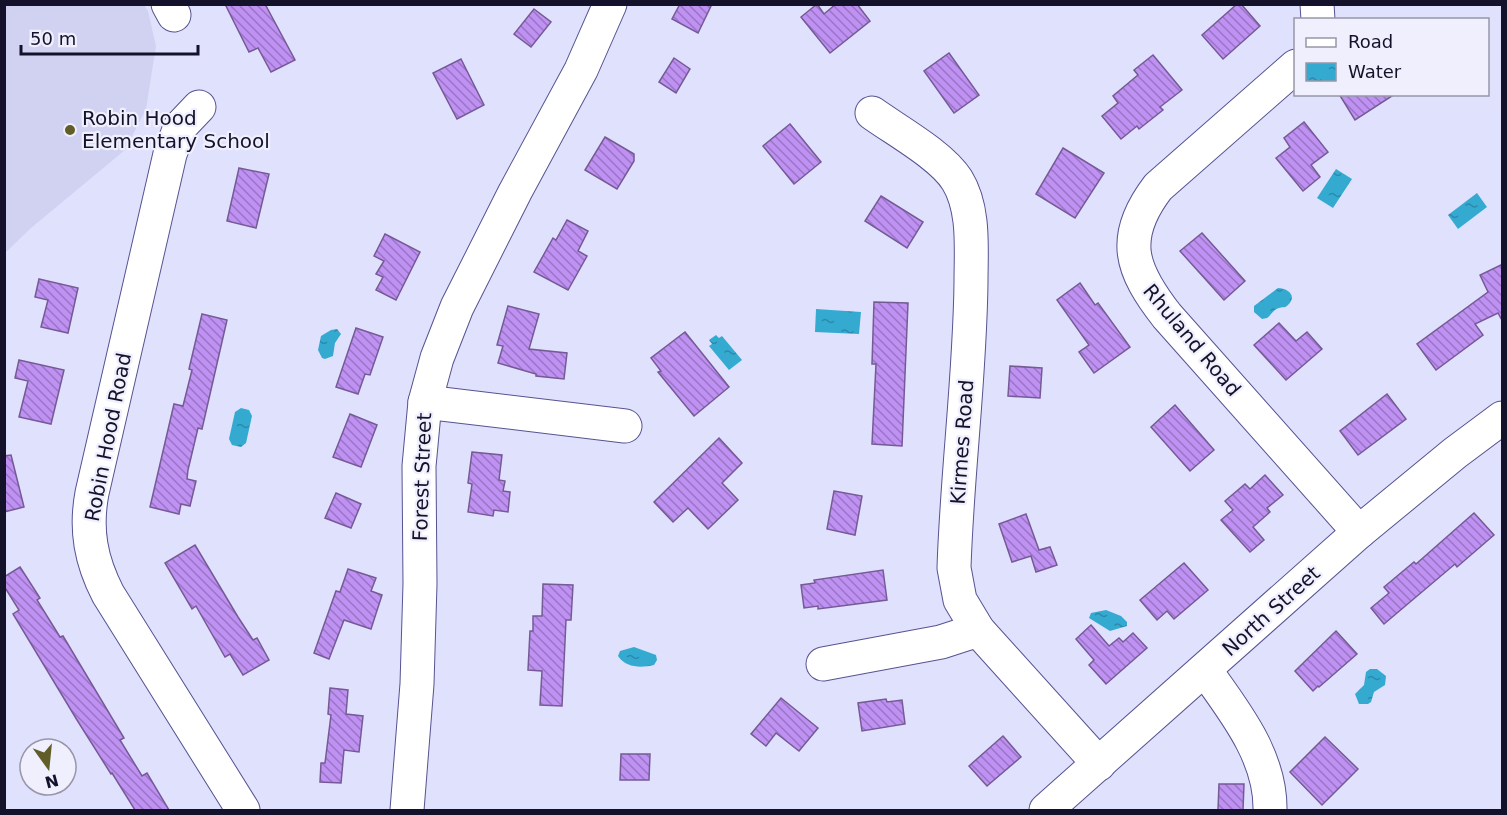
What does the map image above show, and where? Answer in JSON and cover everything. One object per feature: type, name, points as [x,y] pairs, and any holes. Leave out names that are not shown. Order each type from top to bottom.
[{"type":"street","name":"Forest Street","points":[[406,810],[417,684],[420,595],[419,466],[425,402],[437,358],[457,307],[580,70],[610,4]]},
{"type":"street","name":"Rhuland Road","points":[[1294,68],[1158,188],[1140,215],[1136,230],[1134,257],[1143,284],[1167,316],[1359,532]]},
{"type":"street","name":"Robin Hood Road","points":[[199,107],[180,127],[170,154],[92,493],[89,508],[89,538],[96,567],[108,594],[243,810]]},
{"type":"street","name":"Kirmes Road","points":[[872,113],[945,166],[960,185],[967,204],[971,247],[970,328],[954,568],[960,600],[978,630],[1099,764]]},
{"type":"street","points":[[425,402],[625,426]]},
{"type":"street","name":"North Street","points":[[1046,810],[1359,532],[1498,431]]},
{"type":"street","points":[[823,664],[941,642],[978,630]]},
{"type":"street","points":[[1205,670],[1246,726],[1271,791],[1270,810]]},
{"type":"shaded area","name":"Robin Hood Elementary School","points":[[5,4],[144,5],[148,11],[156,46],[146,109],[125,150],[31,228],[5,253]]},
{"type":"water","points":[[1336,169],[1352,179],[1333,208],[1317,198]]},
{"type":"water","points":[[1477,193],[1487,207],[1458,229],[1448,215]]},
{"type":"water","points":[[1278,288],[1290,293],[1291,301],[1262,319],[1254,312],[1254,306]]},
{"type":"water","points":[[816,309],[861,312],[859,334],[815,332]]},
{"type":"water","points":[[337,329],[341,334],[335,343],[333,356],[322,358],[318,350],[321,336]]},
{"type":"water","points":[[716,335],[719,338],[722,336],[742,360],[729,370],[709,346],[712,344],[709,340]]},
{"type":"water","points":[[241,408],[249,410],[252,416],[246,443],[241,447],[232,445],[229,439],[235,412]]},
{"type":"water","points":[[1106,610],[1121,616],[1127,622],[1127,626],[1110,631],[1089,618],[1091,613]]},
{"type":"water","points":[[634,647],[656,655],[657,660],[654,665],[634,666],[621,660],[618,656],[620,651]]},
{"type":"water","points":[[1370,669],[1377,669],[1386,676],[1385,685],[1374,692],[1371,702],[1359,704],[1355,694],[1364,685],[1366,672]]},
{"type":"building","points":[[225,4],[265,4],[295,60],[271,72],[258,48],[249,52]]},
{"type":"building","points":[[680,4],[712,4],[698,33],[672,19]]},
{"type":"building","points":[[817,4],[824,14],[836,4],[857,4],[870,21],[830,53],[801,17]]},
{"type":"building","points":[[1237,4],[1241,4],[1260,26],[1223,59],[1202,35]]},
{"type":"building","points":[[534,9],[551,22],[531,47],[514,34]]},
{"type":"building","points":[[949,53],[979,95],[954,113],[924,71]]},
{"type":"building","points":[[1153,55],[1182,90],[1160,107],[1163,110],[1139,129],[1137,126],[1121,139],[1102,116],[1118,103],[1113,96],[1138,75],[1134,70]]},
{"type":"building","points":[[674,58],[690,69],[676,93],[659,82]]},
{"type":"building","points":[[461,59],[484,105],[457,119],[433,73]]},
{"type":"building","points":[[1340,96],[1392,96],[1355,120]]},
{"type":"building","points":[[1304,122],[1328,152],[1311,165],[1320,177],[1303,191],[1276,158],[1290,147],[1284,138]]},
{"type":"building","points":[[790,124],[821,162],[794,184],[763,146]]},
{"type":"building","points":[[605,137],[634,154],[634,161],[617,189],[585,170]]},
{"type":"building","points":[[1063,148],[1104,173],[1075,218],[1036,194]]},
{"type":"building","points":[[239,168],[269,174],[256,228],[227,221]]},
{"type":"building","points":[[881,196],[923,222],[907,248],[865,221]]},
{"type":"building","points":[[567,220],[588,231],[578,251],[587,256],[568,290],[534,272],[553,238],[556,240]]},
{"type":"building","points":[[1202,233],[1245,281],[1224,300],[1180,251]]},
{"type":"building","points":[[385,234],[420,252],[396,300],[376,290],[383,277],[376,274],[384,261],[374,256]]},
{"type":"building","points":[[1503,264],[1503,322],[1498,313],[1475,324],[1483,335],[1436,370],[1417,344],[1488,292],[1480,275]]},
{"type":"building","points":[[39,279],[78,288],[68,333],[41,327],[48,300],[35,297]]},
{"type":"building","points":[[1080,283],[1095,305],[1098,303],[1130,347],[1094,373],[1079,352],[1089,345],[1057,300]]},
{"type":"building","points":[[874,302],[908,303],[902,446],[872,444],[876,364],[872,364]]},
{"type":"building","points":[[508,306],[539,314],[529,349],[567,353],[564,379],[536,376],[536,374],[498,363],[503,346],[497,345]]},
{"type":"building","points":[[202,314],[227,320],[202,429],[198,428],[188,470],[187,479],[196,481],[190,506],[181,504],[179,514],[150,507],[174,404],[183,406]]},
{"type":"building","points":[[1279,323],[1296,341],[1307,332],[1322,349],[1286,380],[1254,345]]},
{"type":"building","points":[[356,328],[383,337],[370,375],[365,374],[358,394],[336,387]]},
{"type":"building","points":[[685,332],[729,387],[694,416],[658,372],[661,371],[651,358]]},
{"type":"building","points":[[19,360],[64,370],[51,424],[19,417],[28,381],[15,378]]},
{"type":"building","points":[[1010,366],[1042,368],[1040,398],[1008,396]]},
{"type":"building","points":[[1387,394],[1406,419],[1358,455],[1340,431]]},
{"type":"building","points":[[1175,405],[1214,450],[1190,471],[1151,427]]},
{"type":"building","points":[[350,414],[377,425],[361,467],[333,457]]},
{"type":"building","points":[[719,438],[742,463],[722,483],[738,500],[708,529],[688,508],[673,522],[654,502]]},
{"type":"building","points":[[472,452],[502,455],[499,480],[505,481],[503,491],[510,492],[508,512],[494,510],[493,516],[468,512],[472,484],[468,483]]},
{"type":"building","points":[[11,455],[24,507],[4,512],[4,456]]},
{"type":"building","points":[[1265,475],[1283,495],[1267,508],[1270,512],[1253,527],[1264,540],[1250,552],[1221,520],[1233,510],[1225,501],[1245,484],[1250,489]]},
{"type":"building","points":[[834,491],[862,496],[855,535],[827,529]]},
{"type":"building","points":[[336,493],[361,504],[351,528],[325,518]]},
{"type":"building","points":[[1474,513],[1494,535],[1457,567],[1455,564],[1384,624],[1371,608],[1389,593],[1384,587],[1414,562],[1416,564]]},
{"type":"building","points":[[1026,514],[1039,550],[1050,547],[1057,565],[1036,572],[1031,556],[1012,562],[999,524]]},
{"type":"building","points":[[195,545],[238,617],[253,640],[257,638],[269,660],[243,675],[230,654],[225,657],[196,606],[192,609],[165,563]]},
{"type":"building","points":[[1184,563],[1208,590],[1174,619],[1167,611],[1157,620],[1140,600]]},
{"type":"building","points":[[20,567],[40,598],[37,600],[60,637],[63,636],[124,738],[120,740],[142,776],[147,773],[169,810],[135,810],[77,720],[13,614],[19,610],[4,586],[4,577]]},
{"type":"building","points":[[348,569],[376,578],[371,591],[382,595],[371,629],[344,620],[329,659],[314,653],[336,591],[340,592]]},
{"type":"building","points":[[883,570],[887,600],[818,609],[818,606],[804,608],[801,585],[815,583],[814,580]]},
{"type":"building","points":[[543,584],[573,585],[571,620],[566,620],[562,706],[540,705],[542,671],[528,670],[530,631],[533,631],[533,616],[542,616]]},
{"type":"building","points":[[1091,625],[1109,646],[1119,638],[1123,642],[1133,633],[1147,648],[1106,684],[1089,665],[1094,660],[1076,639]]},
{"type":"building","points":[[1336,631],[1357,654],[1313,691],[1295,671]]},
{"type":"building","points":[[330,688],[348,690],[346,714],[363,716],[359,752],[344,750],[341,783],[320,782],[321,763],[325,763],[331,715],[328,714]]},
{"type":"building","points":[[781,698],[818,728],[799,751],[776,733],[766,746],[751,734]]},
{"type":"building","points":[[886,699],[887,702],[902,700],[905,724],[862,731],[858,703]]},
{"type":"building","points":[[1003,736],[1021,757],[987,786],[969,766]]},
{"type":"building","points":[[1325,737],[1358,769],[1322,805],[1290,772]]},
{"type":"building","points":[[621,754],[650,754],[649,780],[620,780]]},
{"type":"building","points":[[1219,784],[1244,784],[1243,810],[1218,810]]},
{"type":"place","name":"Robin Hood Elementary School","points":[[70,130]]}]
